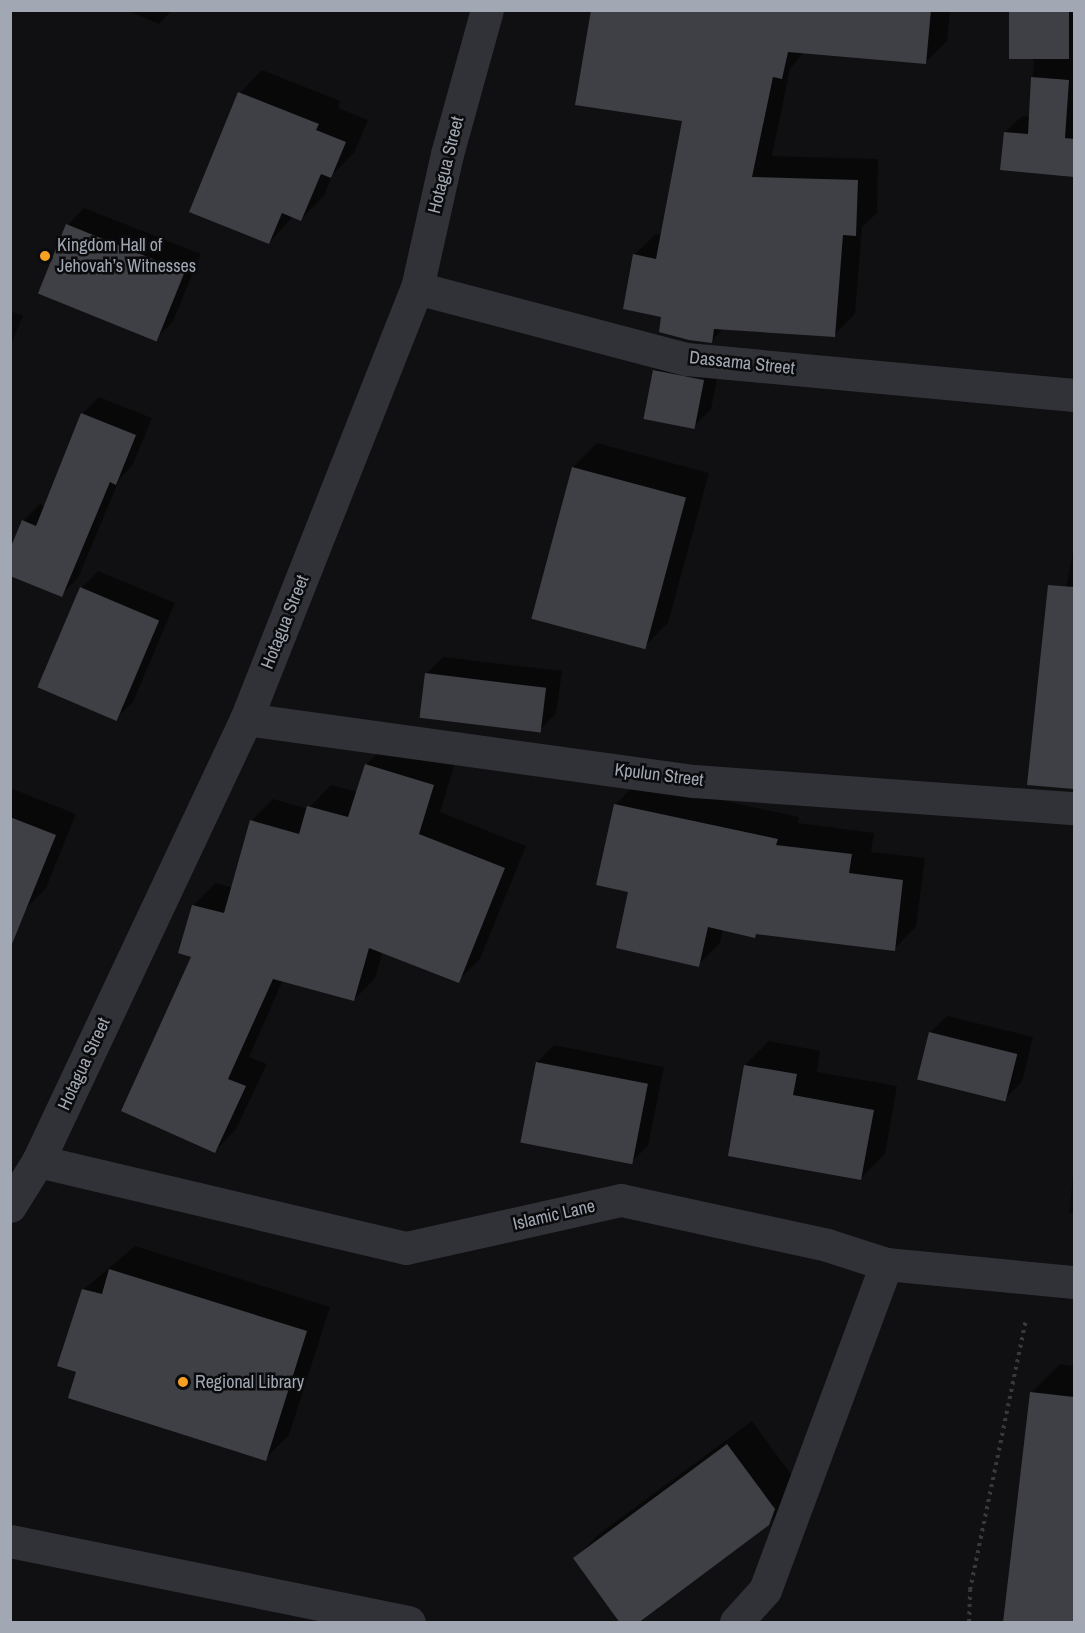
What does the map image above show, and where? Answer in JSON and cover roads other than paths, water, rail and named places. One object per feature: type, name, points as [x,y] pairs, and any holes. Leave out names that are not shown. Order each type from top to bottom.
[{"type":"street","name":"Hotagua Street","points":[[10,1206],[38,1161],[246,719],[417,288],[447,154],[487,10]]},
{"type":"street","name":"Dassama Street","points":[[417,288],[686,359],[1074,395]]},
{"type":"street","name":"Kpulun Street","points":[[246,719],[694,781],[1074,808]]},
{"type":"street","name":"Islamic Lane","points":[[38,1161],[406,1248],[621,1200],[827,1245],[886,1263],[1035,1275],[1074,1282]]},
{"type":"street","points":[[736,1623],[765,1590],[886,1263]]},
{"type":"street","points":[[10,1541],[409,1623]]},
{"type":"place","name":"Kingdom Hall of Jehovah’s Witnesses","points":[[45,256]]},
{"type":"place","name":"Regional Library","points":[[183,1382]]}]
